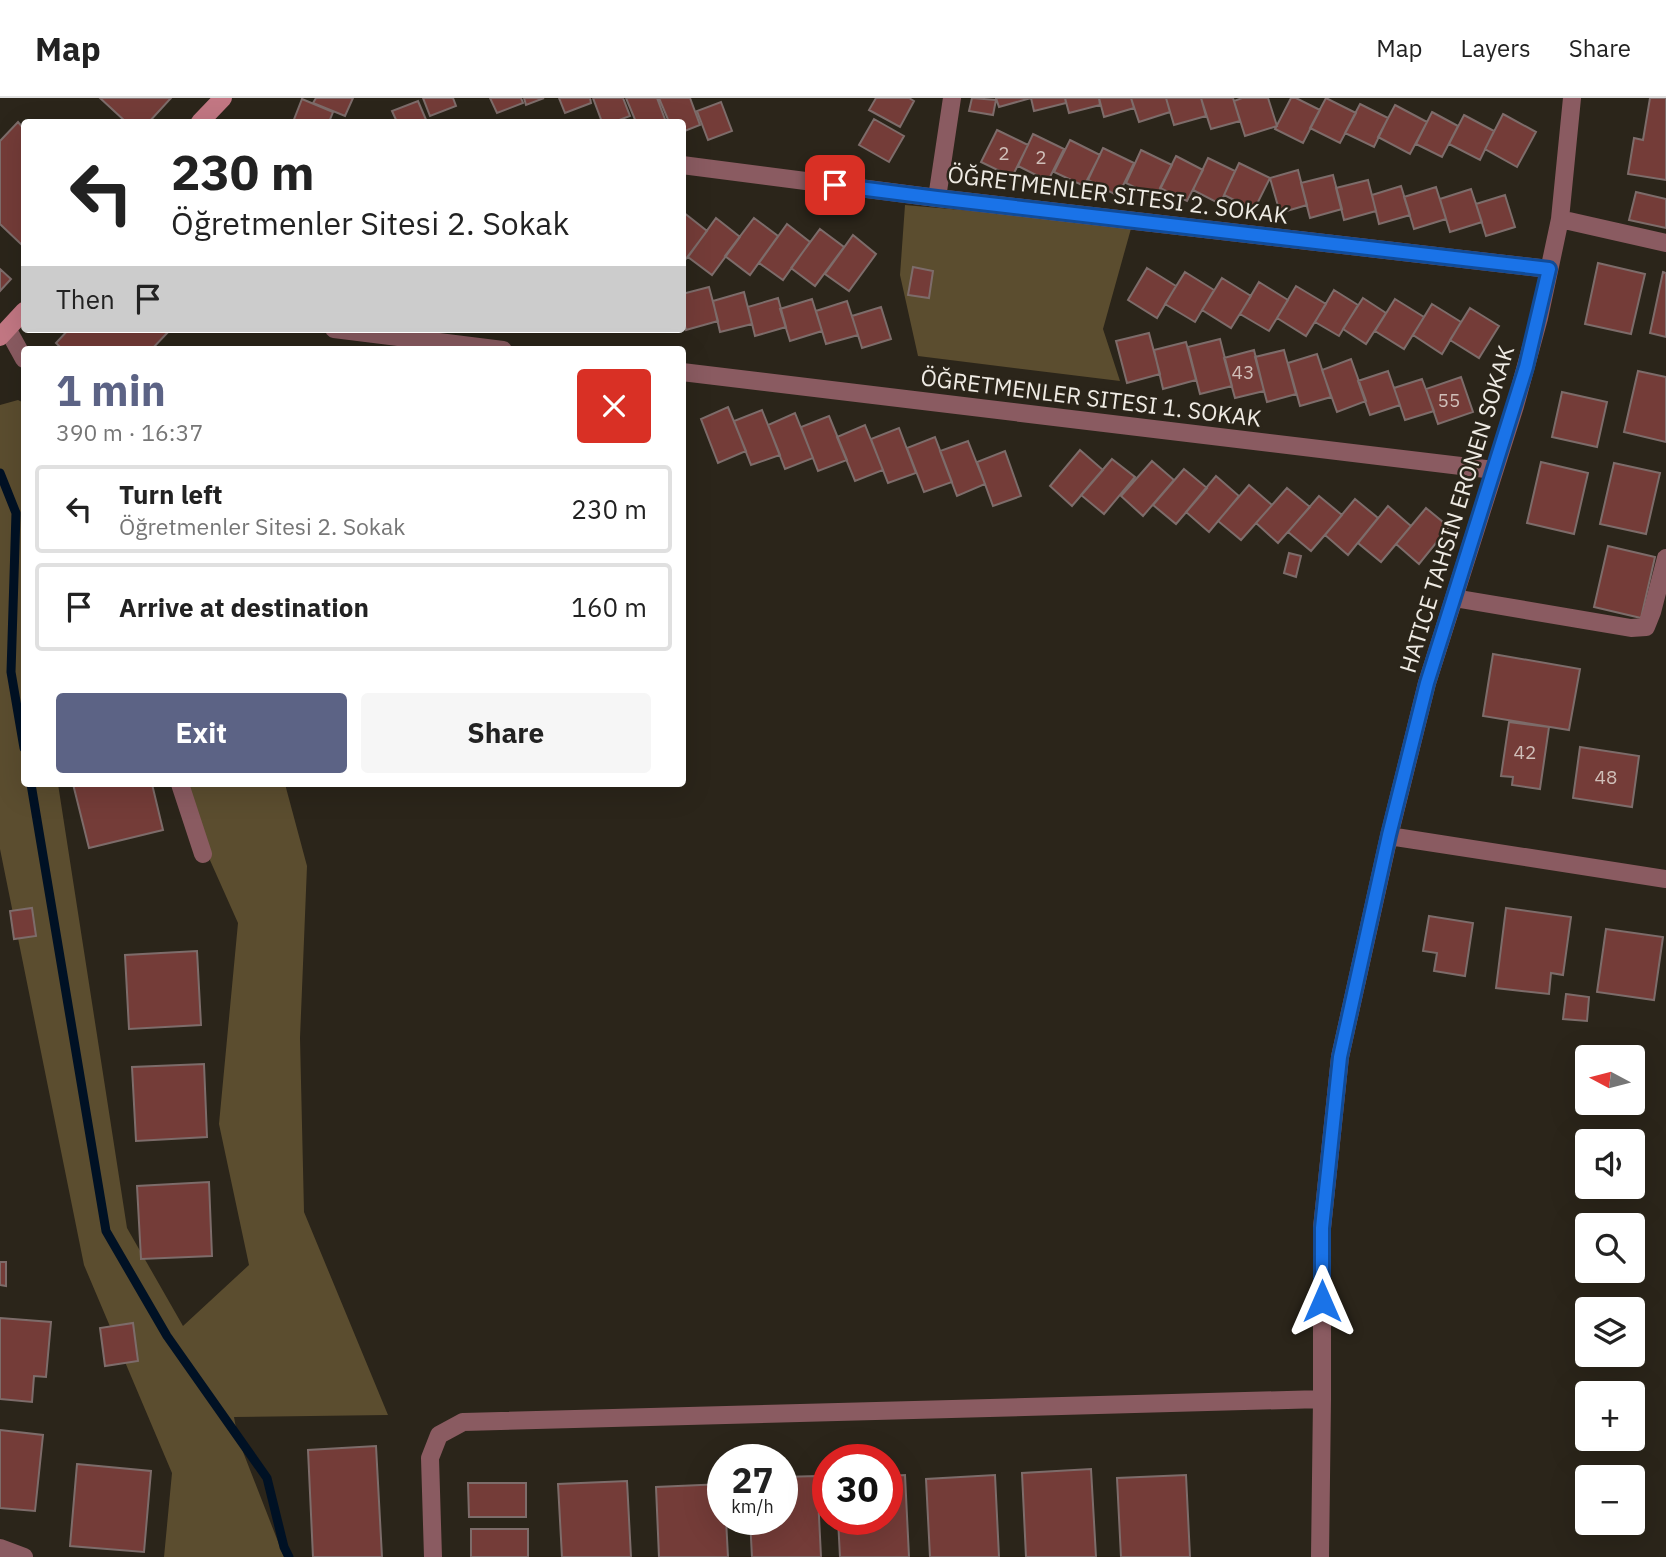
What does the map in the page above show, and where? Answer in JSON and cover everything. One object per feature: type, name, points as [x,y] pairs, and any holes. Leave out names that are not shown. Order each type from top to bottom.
[{"type":"main road","points":[[203,119],[223,98]]},
{"type":"main road","points":[[4,333],[21,314]]},
{"type":"street","points":[[937,198],[952,98]]},
{"type":"street","name":"HATICE TAHSIN ERONEN SOKAK","points":[[1320,1557],[1322,1228],[1340,1057],[1389,835],[1427,683],[1526,367],[1560,219],[1572,98]]},
{"type":"street","name":"ÖĞRETMENLER SITESI 2. SOKAK","points":[[686,166],[937,198],[1549,269]]},
{"type":"street","points":[[1560,219],[1666,243]]},
{"type":"street","points":[[4,333],[21,355]]},
{"type":"street","points":[[397,333],[428,335],[483,346]]},
{"type":"street","name":"ÖĞRETMENLER SITESI 1. SOKAK","points":[[686,372],[1494,470]]},
{"type":"street","points":[[1454,598],[1631,628],[1646,626],[1666,558]]},
{"type":"street","points":[[181,787],[203,855]]},
{"type":"street","points":[[1389,835],[1666,879]]},
{"type":"street","points":[[433,1557],[430,1458],[439,1435],[463,1422],[1322,1399]]},
{"type":"street","points":[[0,1548],[24,1557]]},
{"type":"shaded area","points":[[905,205],[1132,225],[1103,329],[1120,381],[918,356],[900,275]]},
{"type":"shaded area","points":[[21,402],[21,787],[58,787],[127,1228],[183,1326],[249,1265],[219,1124],[238,923],[177,787],[286,787],[307,866],[300,1038],[304,1212],[388,1415],[234,1417],[238,1439],[284,1557],[164,1557],[172,1473],[84,1265],[0,849],[0,405]]},
{"type":"building","points":[[100,98],[171,98],[152,119],[123,119]]},
{"type":"building","points":[[316,98],[353,98],[345,116],[313,103]]},
{"type":"building","points":[[423,98],[453,98],[456,106],[430,116]]},
{"type":"building","points":[[490,98],[521,98],[523,103],[497,113]]},
{"type":"building","points":[[524,98],[544,98],[526,105]]},
{"type":"building","points":[[559,98],[590,98],[591,103],[565,113]]},
{"type":"building","points":[[593,98],[623,98],[630,116],[622,119],[601,119]]},
{"type":"building","points":[[626,98],[657,98],[665,119],[635,119]]},
{"type":"building","points":[[659,98],[690,98],[700,125],[686,130],[686,119],[668,119]]},
{"type":"building","points":[[876,98],[909,98],[914,101],[900,127],[869,110]]},
{"type":"building","points":[[972,98],[996,100],[993,115],[969,111]]},
{"type":"building","points":[[996,98],[1031,98],[999,107]]},
{"type":"building","points":[[1031,98],[1065,98],[1066,103],[1034,111]]},
{"type":"building","points":[[1065,98],[1099,98],[1100,105],[1069,113]]},
{"type":"building","points":[[1099,98],[1131,98],[1134,108],[1104,117]]},
{"type":"building","points":[[1131,98],[1166,98],[1170,112],[1139,122]]},
{"type":"building","points":[[1166,98],[1201,98],[1206,116],[1174,125]]},
{"type":"building","points":[[1201,98],[1233,98],[1240,121],[1211,129]]},
{"type":"building","points":[[1242,98],[1268,98],[1277,126],[1245,136],[1234,101]]},
{"type":"building","points":[[1291,98],[1320,110],[1303,143],[1275,129]]},
{"type":"building","points":[[1326,98],[1356,113],[1340,143],[1310,128]]},
{"type":"building","points":[[1650,98],[1666,98],[1666,180],[1628,174],[1634,138],[1643,140]]},
{"type":"building","points":[[302,99],[333,112],[330,119],[294,119]]},
{"type":"building","points":[[418,101],[426,119],[396,119],[392,111]]},
{"type":"building","points":[[721,102],[732,131],[708,140],[697,111]]},
{"type":"building","points":[[1360,104],[1388,118],[1374,147],[1345,133]]},
{"type":"building","points":[[1395,105],[1427,122],[1410,154],[1378,137]]},
{"type":"building","points":[[1432,112],[1458,126],[1442,157],[1416,144]]},
{"type":"building","points":[[1503,114],[1536,132],[1517,167],[1485,149]]},
{"type":"building","points":[[1464,115],[1494,131],[1480,160],[1449,144]]},
{"type":"building","points":[[874,119],[904,136],[889,162],[859,145]]},
{"type":"building","points":[[18,122],[21,126],[21,244],[0,224],[0,141]]},
{"type":"building","points":[[997,130],[1028,145],[1012,177],[981,162]]},
{"type":"building","points":[[1033,134],[1064,149],[1048,181],[1018,166]]},
{"type":"building","points":[[1070,140],[1100,155],[1084,186],[1054,172]]},
{"type":"building","points":[[1103,148],[1134,163],[1118,196],[1088,180]]},
{"type":"building","points":[[1141,150],[1172,165],[1156,198],[1126,183]]},
{"type":"building","points":[[1176,156],[1203,170],[1187,201],[1160,188]]},
{"type":"building","points":[[1208,158],[1235,171],[1220,204],[1193,190]]},
{"type":"building","points":[[1239,163],[1270,178],[1254,210],[1224,195]]},
{"type":"building","points":[[1298,170],[1307,205],[1280,213],[1270,178]]},
{"type":"building","points":[[1333,175],[1342,209],[1310,218],[1301,183]]},
{"type":"building","points":[[1368,180],[1376,211],[1344,220],[1336,188]]},
{"type":"building","points":[[1401,186],[1410,215],[1379,224],[1372,195]]},
{"type":"building","points":[[1436,187],[1446,219],[1414,229],[1404,197]]},
{"type":"building","points":[[1471,189],[1482,222],[1450,232],[1440,199]]},
{"type":"building","points":[[1636,192],[1666,199],[1666,228],[1629,220]]},
{"type":"building","points":[[1505,195],[1515,227],[1486,236],[1476,204]]},
{"type":"building","points":[[686,214],[707,231],[686,259]]},
{"type":"building","points":[[716,218],[740,237],[712,275],[688,257]]},
{"type":"building","points":[[754,218],[778,236],[750,275],[725,256]]},
{"type":"building","points":[[787,224],[810,242],[783,280],[759,263]]},
{"type":"building","points":[[820,229],[844,247],[815,286],[791,268]]},
{"type":"building","points":[[853,235],[876,254],[849,291],[825,274]]},
{"type":"building","points":[[1598,263],[1645,274],[1631,334],[1585,324]]},
{"type":"building","points":[[913,267],[933,271],[929,298],[908,295]]},
{"type":"building","points":[[1147,268],[1176,286],[1157,318],[1128,300]]},
{"type":"building","points":[[0,269],[11,279],[0,291]]},
{"type":"building","points":[[1185,272],[1214,290],[1195,322],[1165,304]]},
{"type":"building","points":[[1663,272],[1666,273],[1666,337],[1650,333]]},
{"type":"building","points":[[1222,278],[1251,296],[1231,328],[1202,310]]},
{"type":"building","points":[[1259,282],[1288,300],[1269,331],[1240,314]]},
{"type":"building","points":[[1296,286],[1326,304],[1306,336],[1277,318]]},
{"type":"building","points":[[709,287],[718,321],[686,330],[686,293]]},
{"type":"building","points":[[1334,290],[1358,305],[1339,336],[1315,322]]},
{"type":"building","points":[[744,292],[752,324],[720,332],[713,301]]},
{"type":"building","points":[[778,298],[786,327],[755,336],[748,307]]},
{"type":"building","points":[[1363,298],[1386,313],[1366,344],[1343,329]]},
{"type":"building","points":[[812,299],[822,331],[790,341],[780,309]]},
{"type":"building","points":[[1395,299],[1424,317],[1404,349],[1375,331]]},
{"type":"building","points":[[847,301],[858,335],[826,344],[816,311]]},
{"type":"building","points":[[1432,304],[1461,322],[1442,354],[1413,335]]},
{"type":"building","points":[[881,307],[891,339],[862,348],[852,316]]},
{"type":"building","points":[[1470,308],[1499,326],[1479,358],[1450,340]]},
{"type":"building","points":[[65,333],[167,333],[155,346],[59,346],[56,343]]},
{"type":"building","points":[[1149,333],[1160,374],[1127,383],[1116,341]]},
{"type":"building","points":[[1220,339],[1232,386],[1200,394],[1188,347]]},
{"type":"building","points":[[1186,342],[1196,380],[1163,389],[1154,350]]},
{"type":"building","points":[[1254,350],[1264,391],[1235,398],[1224,358]]},
{"type":"building","points":[[1284,350],[1296,394],[1267,402],[1255,357]]},
{"type":"building","points":[[1317,354],[1331,397],[1300,406],[1288,363]]},
{"type":"building","points":[[1351,359],[1366,401],[1337,412],[1322,370]]},
{"type":"building","points":[[1388,371],[1400,405],[1370,415],[1358,381]]},
{"type":"building","points":[[1638,371],[1666,377],[1666,442],[1624,432]]},
{"type":"building","points":[[1461,377],[1473,412],[1438,424],[1426,389]]},
{"type":"building","points":[[1422,379],[1434,411],[1405,420],[1394,388]]},
{"type":"building","points":[[1562,392],[1607,402],[1597,447],[1552,437]]},
{"type":"building","points":[[728,407],[746,451],[718,463],[701,419]]},
{"type":"building","points":[[762,410],[780,455],[751,465],[734,421]]},
{"type":"building","points":[[795,413],[813,458],[785,469],[768,425]]},
{"type":"building","points":[[829,416],[847,460],[818,471],[801,427]]},
{"type":"building","points":[[865,425],[883,470],[855,481],[837,437]]},
{"type":"building","points":[[899,428],[916,473],[888,483],[871,439]]},
{"type":"building","points":[[935,437],[952,482],[924,492],[907,448]]},
{"type":"building","points":[[968,441],[985,484],[957,496],[940,451]]},
{"type":"building","points":[[1080,450],[1103,470],[1072,506],[1050,486]]},
{"type":"building","points":[[1005,451],[1021,496],[993,506],[977,462]]},
{"type":"building","points":[[1112,459],[1135,477],[1104,514],[1081,495]]},
{"type":"building","points":[[1152,461],[1174,480],[1143,516],[1121,496]]},
{"type":"building","points":[[1541,462],[1588,473],[1574,534],[1527,523]]},
{"type":"building","points":[[1614,463],[1660,473],[1646,534],[1600,524]]},
{"type":"building","points":[[1184,469],[1207,488],[1176,524],[1153,505]]},
{"type":"building","points":[[1216,476],[1239,496],[1209,532],[1186,512]]},
{"type":"building","points":[[1249,485],[1272,505],[1241,540],[1218,521]]},
{"type":"building","points":[[1287,488],[1310,507],[1278,543],[1256,523]]},
{"type":"building","points":[[1319,496],[1342,515],[1311,551],[1288,532]]},
{"type":"building","points":[[1355,499],[1378,518],[1348,555],[1325,535]]},
{"type":"building","points":[[1388,506],[1411,526],[1381,562],[1358,543]]},
{"type":"building","points":[[1426,508],[1449,527],[1419,564],[1396,544]]},
{"type":"building","points":[[1608,546],[1655,557],[1641,618],[1594,607]]},
{"type":"building","points":[[1289,553],[1301,556],[1296,577],[1284,573]]},
{"type":"building","points":[[1493,654],[1580,669],[1569,730],[1483,716]]},
{"type":"building","points":[[1509,722],[1549,727],[1540,789],[1512,785],[1513,777],[1501,776]]},
{"type":"building","points":[[1580,747],[1639,756],[1632,807],[1573,798]]},
{"type":"building","points":[[74,787],[153,787],[163,830],[89,848]]},
{"type":"building","points":[[32,908],[36,936],[14,939],[10,911]]},
{"type":"building","points":[[1506,908],[1571,917],[1563,975],[1551,973],[1549,994],[1496,988]]},
{"type":"building","points":[[1429,916],[1473,923],[1465,976],[1434,971],[1437,953],[1423,951]]},
{"type":"building","points":[[1606,929],[1663,937],[1654,1000],[1597,992]]},
{"type":"building","points":[[197,951],[201,1025],[129,1029],[125,955]]},
{"type":"building","points":[[1566,994],[1589,997],[1587,1021],[1563,1019]]},
{"type":"building","points":[[204,1064],[207,1137],[136,1141],[132,1067]]},
{"type":"building","points":[[209,1182],[212,1256],[141,1259],[137,1186]]},
{"type":"building","points":[[0,1262],[6,1262],[6,1286],[0,1285]]},
{"type":"building","points":[[0,1318],[51,1322],[46,1377],[34,1376],[32,1402],[0,1399]]},
{"type":"building","points":[[133,1323],[138,1361],[105,1366],[100,1328]]},
{"type":"building","points":[[0,1430],[43,1435],[35,1511],[0,1508]]},
{"type":"building","points":[[376,1446],[382,1557],[313,1557],[308,1450]]},
{"type":"building","points":[[77,1464],[151,1471],[144,1552],[70,1546]]},
{"type":"building","points":[[1091,1469],[1096,1557],[1026,1557],[1022,1473]]},
{"type":"building","points":[[903,1475],[909,1557],[840,1557],[839,1535],[903,1535]]},
{"type":"building","points":[[995,1475],[999,1557],[930,1557],[926,1479]]},
{"type":"building","points":[[1186,1475],[1190,1557],[1121,1557],[1117,1478]]},
{"type":"building","points":[[812,1476],[812,1535],[820,1535],[821,1557],[752,1557],[751,1535],[798,1535],[798,1477]]},
{"type":"building","points":[[627,1481],[631,1557],[562,1557],[558,1484]]},
{"type":"building","points":[[468,1483],[526,1483],[526,1517],[469,1517]]},
{"type":"building","points":[[707,1485],[707,1535],[727,1535],[728,1557],[659,1557],[656,1487]]},
{"type":"building","points":[[471,1529],[528,1529],[528,1557],[471,1557]]},
{"type":"waterway","points":[[0,473],[16,513],[11,672],[21,730]]},
{"type":"waterway","points":[[32,787],[106,1231],[167,1336],[267,1478],[284,1547],[289,1557]]},
{"type":"route","points":[[835,185],[1549,269],[1526,367],[1427,683],[1389,835],[1340,1057],[1322,1228],[1322,1301]]}]
